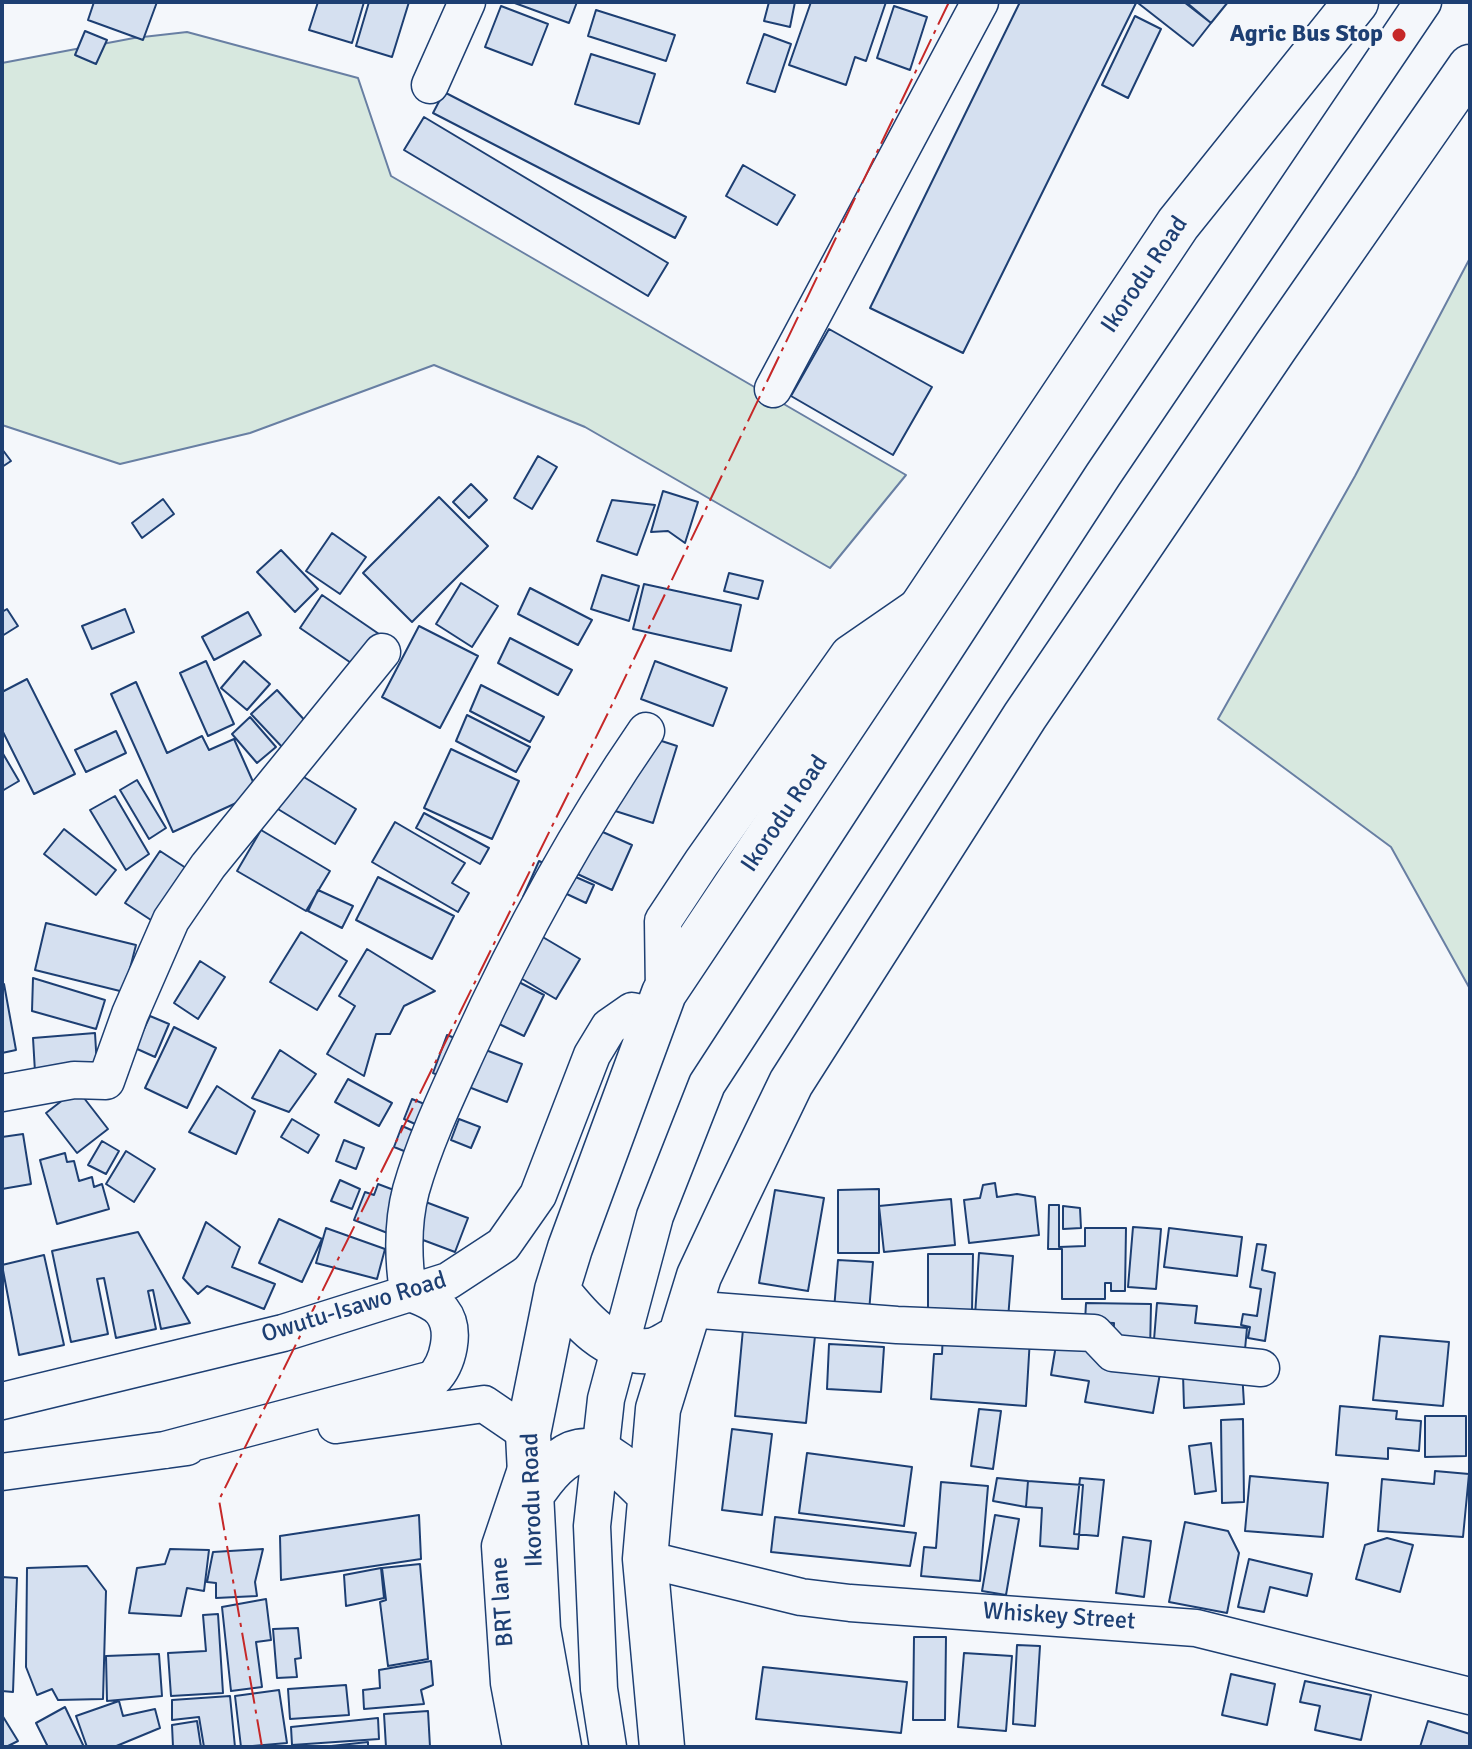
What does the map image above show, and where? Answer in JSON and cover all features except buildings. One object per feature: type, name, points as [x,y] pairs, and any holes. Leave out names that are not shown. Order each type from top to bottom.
[{"type":"highway","name":"Ikorodu Road","points":[[559,1747],[538,1629],[529,1463],[557,1290],[660,1004],[1178,224],[1356,2]]},
{"type":"highway","points":[[662,1747],[645,1559],[658,1409],[683,1324],[711,1250],[791,1083],[874,949],[1051,678],[1470,67]]},
{"type":"highway","points":[[557,1290],[579,1318],[620,1346],[650,1352],[683,1324]]},
{"type":"highway","points":[[529,1463],[547,1472],[566,1455],[600,1451],[619,1462],[650,1495]]},
{"type":"street","points":[[430,85],[467,2]]},
{"type":"street","points":[[773,389],[980,2]]},
{"type":"street","points":[[608,1747],[599,1689],[592,1526],[606,1399],[655,1216],[707,1084],[1103,475],[1423,2]]},
{"type":"street","points":[[2,1093],[74,1080],[106,1081],[130,1014],[171,920],[208,866],[382,652]]},
{"type":"street","points":[[165,1450],[433,1379],[443,1370],[449,1336],[445,1314],[433,1303],[408,1292],[402,1251],[410,1192],[434,1123],[491,999],[602,795],[646,731]]},
{"type":"street","name":"Owutu-Isawo Road","points":[[2,1401],[283,1333],[448,1281],[503,1245],[538,1195],[592,1055],[609,1027],[632,1011],[660,1004]]},
{"type":"street","points":[[683,1324],[897,1325],[1094,1333],[1113,1353],[1261,1368]]},
{"type":"street","points":[[2,1472],[484,1404],[529,1463]]},
{"type":"street","name":"BRT lane","points":[[521,1747],[509,1683],[500,1546],[529,1463]]},
{"type":"street","name":"Whiskey Street","points":[[645,1559],[801,1597],[1196,1628],[1470,1696]]},
{"type":"shaded area","points":[[187,32],[358,78],[391,176],[906,475],[830,568],[585,427],[434,365],[250,433],[120,464],[2,425],[2,63],[134,38]]},
{"type":"shaded area","points":[[1470,258],[1470,989],[1391,847],[1218,719],[1355,476]]},
{"type":"power","points":[[262,1747],[219,1500],[609,711],[949,2]]},
{"type":"place","name":"Agric Bus Stop","points":[[1399,35]]}]
